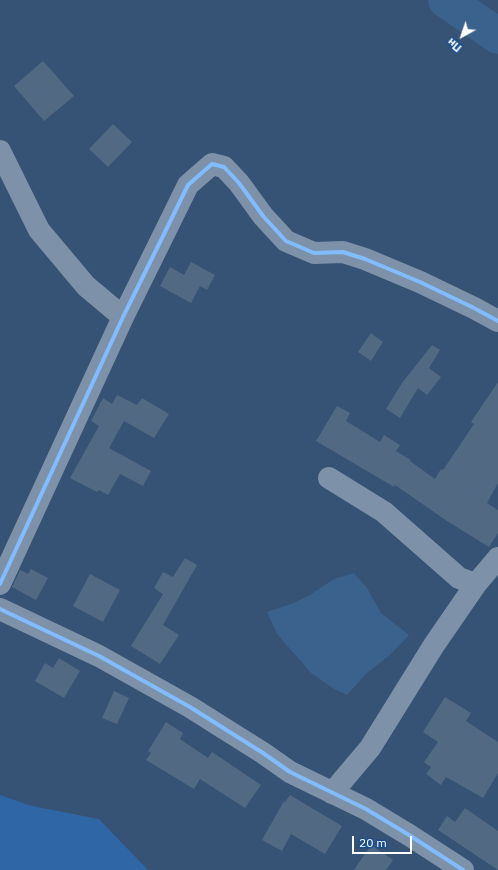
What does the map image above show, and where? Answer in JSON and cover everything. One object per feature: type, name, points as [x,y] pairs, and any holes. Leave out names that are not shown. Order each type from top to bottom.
[{"type":"street","points":[[0,151],[39,230],[86,286],[123,317]]},
{"type":"street","points":[[0,584],[123,317],[188,185],[212,164],[224,167],[239,183],[263,216],[286,241],[314,254],[343,252],[365,259],[420,282],[498,321]]},
{"type":"street","points":[[329,478],[384,512],[459,578],[476,584]]},
{"type":"street","points":[[332,793],[370,748],[434,645],[476,584],[498,558]]},
{"type":"street","points":[[0,609],[120,668],[190,707],[263,753],[290,772],[366,809],[409,834],[463,870]]},
{"type":"shaded area","points":[[354,573],[367,588],[381,613],[409,635],[390,655],[367,673],[347,695],[334,689],[311,673],[277,634],[267,612],[291,604],[308,596],[334,579]]},
{"type":"shaded area","points":[[0,795],[32,806],[99,819],[148,870],[0,870]]},
{"type":"building","points":[[43,61],[74,96],[44,121],[14,86]]},
{"type":"building","points":[[113,124],[132,142],[108,167],[89,149]]},
{"type":"building","points":[[191,262],[215,275],[207,290],[200,286],[191,303],[160,286],[170,267],[184,275]]},
{"type":"building","points":[[371,333],[383,342],[371,361],[358,352]]},
{"type":"building","points":[[432,345],[440,350],[429,368],[441,377],[427,395],[418,388],[400,418],[386,409],[402,383]]},
{"type":"building","points":[[498,382],[498,483],[487,503],[498,510],[498,533],[489,547],[447,521],[395,485],[394,487],[316,441],[337,406],[350,413],[346,421],[380,442],[384,435],[400,445],[396,451],[411,460],[410,461],[435,479],[441,469],[443,470],[474,424],[471,422]]},
{"type":"building","points":[[117,395],[137,405],[142,398],[169,414],[154,438],[124,421],[109,448],[151,471],[143,486],[120,474],[108,495],[99,490],[97,492],[70,478],[99,426],[91,421],[103,398],[112,404]]},
{"type":"building","points":[[185,558],[197,565],[163,625],[179,635],[160,664],[131,646],[163,594],[154,588],[163,572],[173,577]]},
{"type":"building","points":[[31,569],[48,578],[36,600],[12,587],[20,570],[28,574]]},
{"type":"building","points":[[90,574],[120,590],[103,622],[73,606]]},
{"type":"building","points":[[59,658],[80,671],[64,698],[35,681],[45,663],[53,668]]},
{"type":"building","points":[[114,691],[129,698],[117,724],[102,718]]},
{"type":"building","points":[[445,697],[471,713],[466,721],[498,742],[498,773],[483,798],[446,777],[441,785],[426,774],[431,767],[424,762],[438,742],[423,732]]},
{"type":"building","points":[[166,722],[183,733],[180,739],[208,758],[212,752],[261,785],[245,808],[200,779],[194,789],[146,760],[151,753],[148,751]]},
{"type":"building","points":[[290,795],[342,826],[325,854],[291,834],[282,851],[262,840],[284,801],[285,802]]},
{"type":"building","points":[[465,808],[498,831],[498,870],[438,830],[447,816],[455,822]]},
{"type":"building","points":[[371,845],[393,860],[386,870],[354,870]]},
{"type":"waterway","points":[[446,0],[498,36]]},
{"type":"cycle path","points":[[0,584],[123,317],[188,185],[212,164],[224,167],[239,183],[263,216],[286,241],[314,253],[343,252],[365,259],[420,282],[498,321]]},
{"type":"cycle path","points":[[0,609],[99,656],[190,707],[263,753],[290,772],[366,809],[463,870]]}]
